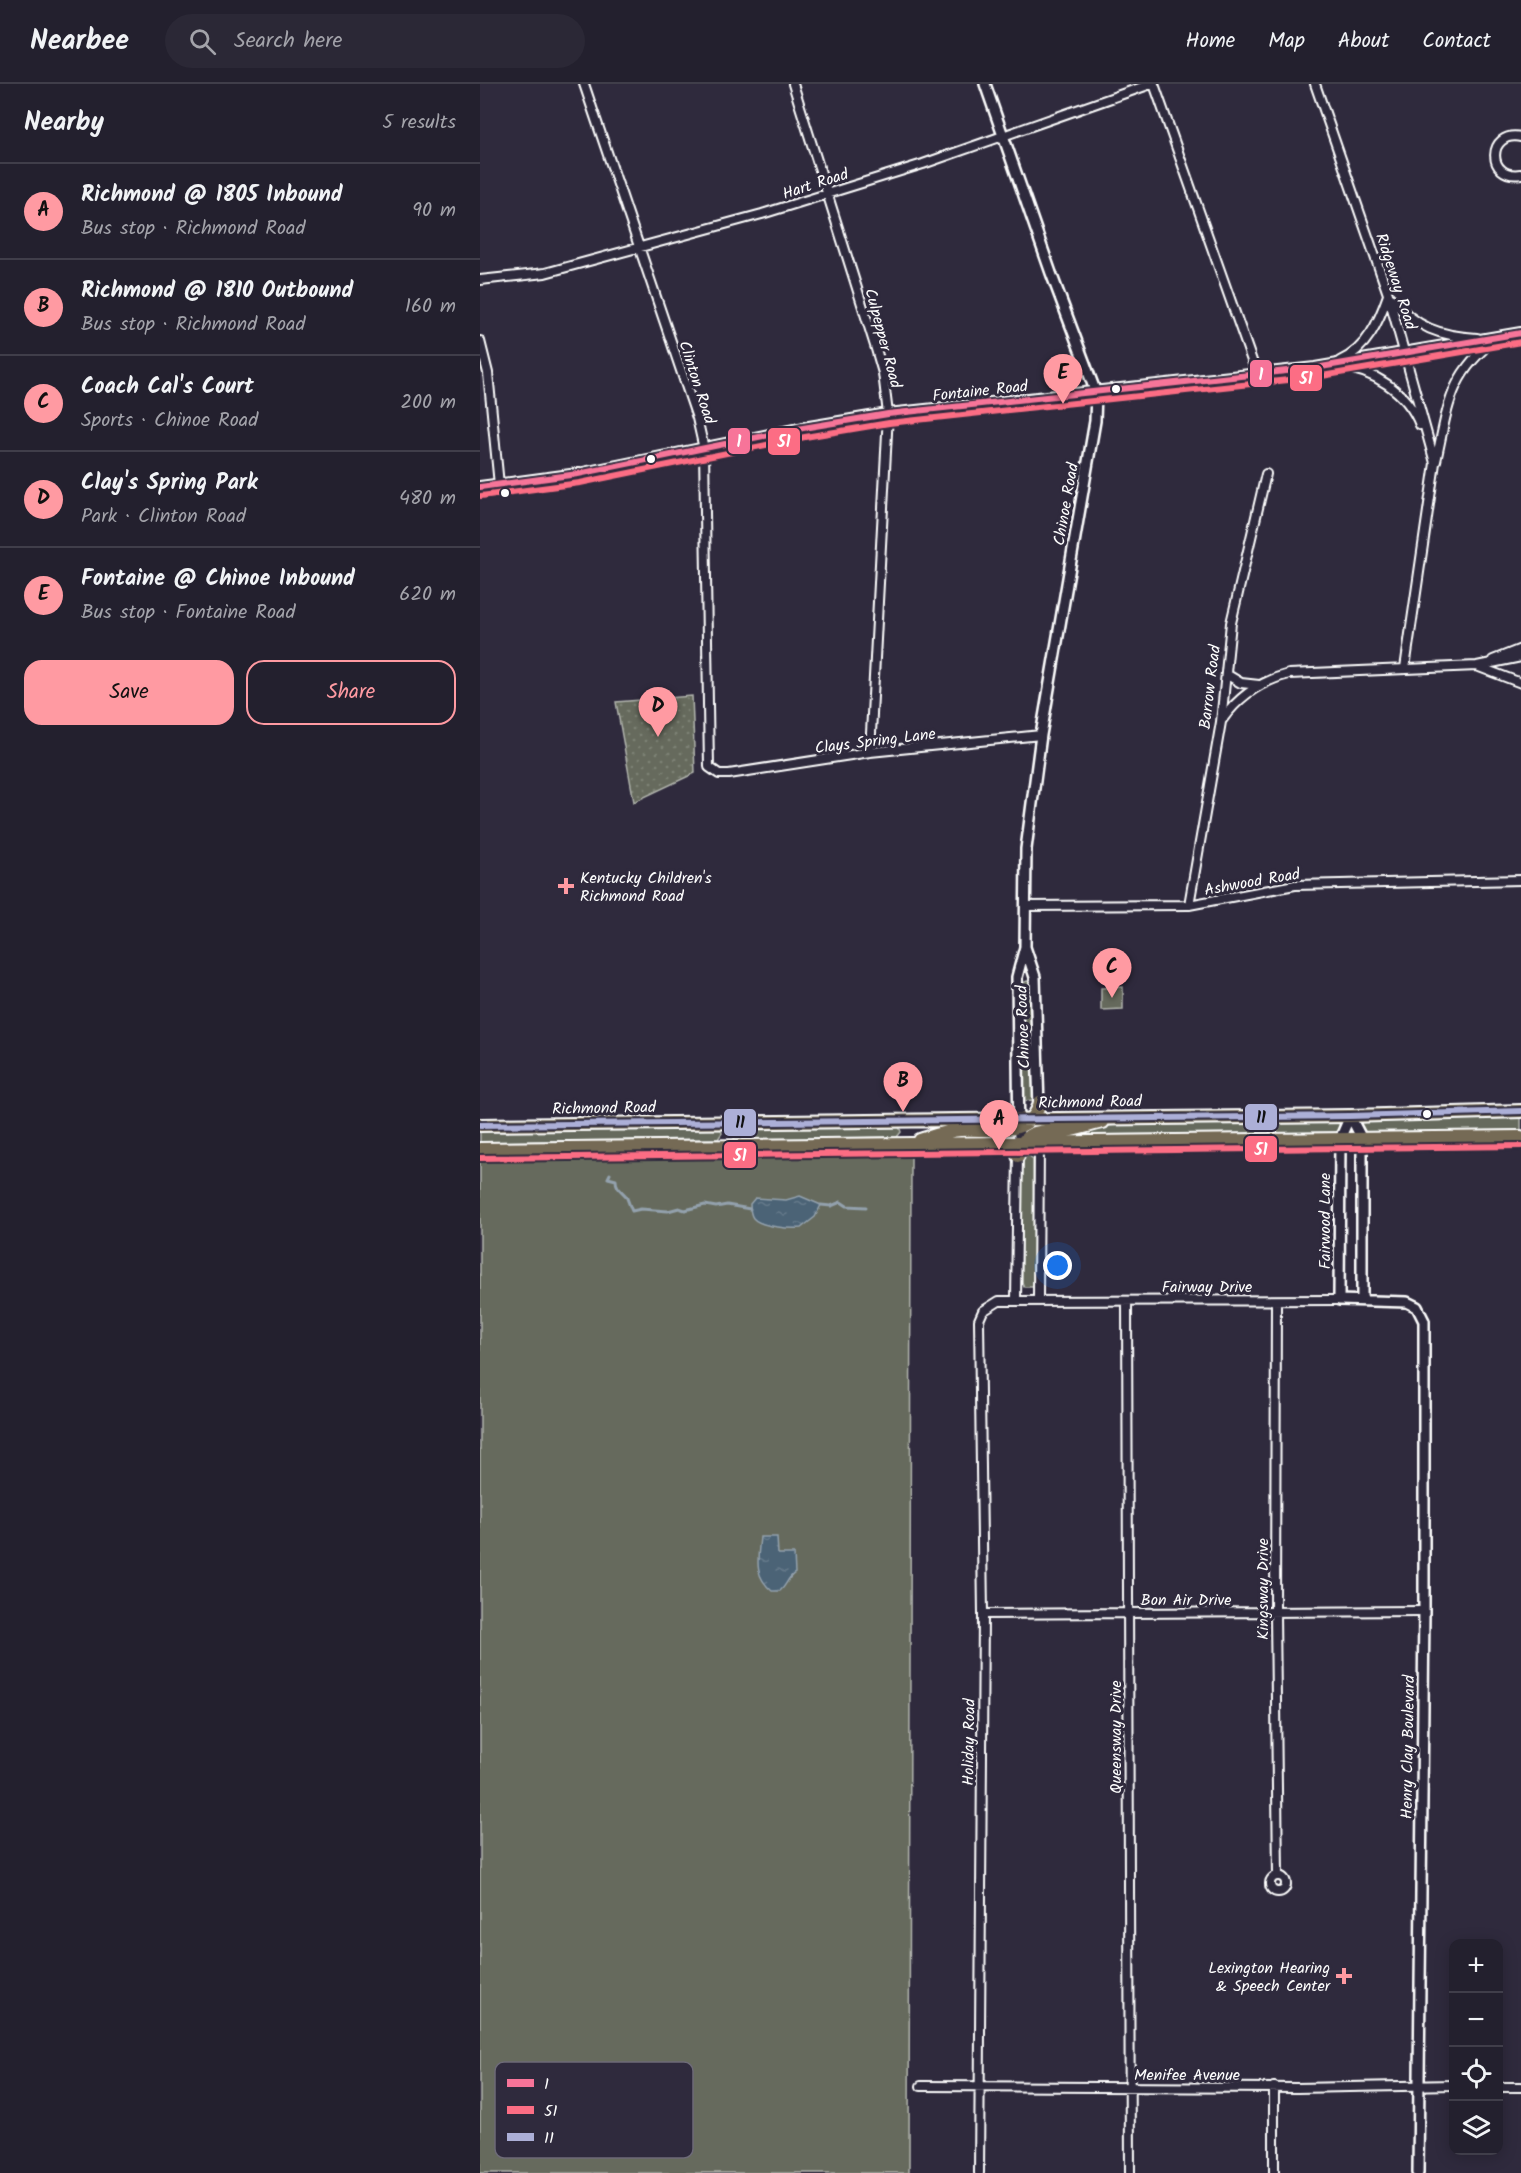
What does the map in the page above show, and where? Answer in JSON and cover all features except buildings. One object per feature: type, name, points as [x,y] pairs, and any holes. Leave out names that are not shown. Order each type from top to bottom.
[{"type":"main road","points":[[907,1144],[948,1132],[1018,1123],[1036,1118],[1040,1102]]},
{"type":"main road","name":"Richmond Road","points":[[1036,1118],[1350,1116],[1521,1111]]},
{"type":"main road","points":[[1039,1138],[1125,1117]]},
{"type":"main road","name":"Richmond Road","points":[[480,1125],[1018,1123]]},
{"type":"main road","points":[[480,1149],[907,1144],[1020,1148],[1033,1133],[1039,1138],[1521,1137]]},
{"type":"street","name":"Clinton Road","points":[[584,84],[697,418],[704,449],[709,767],[714,772]]},
{"type":"street","name":"Culpepper Road","points":[[793,84],[882,373],[888,414],[870,752]]},
{"type":"street","name":"Chinoe Road","points":[[985,84],[1096,393],[1095,420],[1041,735],[1026,849],[1025,947],[1017,977],[1020,1148]]},
{"type":"street","name":"Hart Road","points":[[480,280],[544,273],[762,214],[923,164],[1153,84]]},
{"type":"street","points":[[1153,84],[1257,375]]},
{"type":"street","name":"Ridgeway Road","points":[[1315,84],[1388,294],[1435,463],[1405,668]]},
{"type":"street","points":[[1521,137],[1506,137],[1497,146],[1495,153],[1495,159],[1502,170],[1514,175],[1521,174]]},
{"type":"street","points":[[1331,366],[1349,357],[1365,341],[1378,321],[1388,294],[1407,314],[1426,328],[1454,337],[1497,338]]},
{"type":"street","name":"Fontaine Road","points":[[480,487],[579,474],[803,428],[888,414],[1331,366],[1521,333]]},
{"type":"street","points":[[1435,463],[1449,399],[1459,377],[1478,354],[1497,338]]},
{"type":"street","points":[[480,341],[488,373],[499,485]]},
{"type":"street","points":[[1331,366],[1363,371],[1397,392],[1416,413],[1435,463]]},
{"type":"street","name":"Barrow Road","points":[[1189,905],[1221,722],[1231,623],[1266,474]]},
{"type":"street","points":[[1477,666],[1521,649]]},
{"type":"street","points":[[1221,722],[1234,704],[1248,692],[1276,677],[1300,672],[1477,666],[1521,657]]},
{"type":"street","points":[[1477,666],[1521,683]]},
{"type":"street","points":[[1226,674],[1241,683],[1261,684]]},
{"type":"street","name":"Clays Spring Lane","points":[[714,772],[729,774],[870,752],[1041,735]]},
{"type":"street","name":"Ashwood Road","points":[[1024,906],[1189,905],[1295,885],[1521,880]]},
{"type":"street","name":"Chinoe Road","points":[[1025,947],[1035,978],[1040,1102]]},
{"type":"street","points":[[1350,1116],[1362,1138],[1362,1299]]},
{"type":"street","name":"Fairwood Lane","points":[[1339,1300],[1340,1139],[1350,1116]]},
{"type":"street","points":[[1036,1118],[1039,1138],[1038,1300]]},
{"type":"street","points":[[1016,1301],[1020,1148]]},
{"type":"street","name":"Fairway Drive","points":[[983,1312],[999,1301],[1362,1299],[1400,1300],[1412,1303],[1420,1310],[1424,1322]]},
{"type":"street","name":"Queensway Drive","points":[[1127,1301],[1130,2173]]},
{"type":"street","name":"Kingsway Drive","points":[[1276,1301],[1275,1613],[1278,1876]]},
{"type":"street","name":"Holiday Road","points":[[979,2173],[983,1614],[978,1329],[983,1312]]},
{"type":"street","name":"Henry Clay Boulevard","points":[[1418,2173],[1424,1611],[1424,1322]]},
{"type":"street","name":"Bon Air Drive","points":[[983,1614],[1424,1611]]},
{"type":"street","name":"Menifee Avenue","points":[[921,2086],[1131,2088],[1449,2085]]},
{"type":"street","points":[[1274,2087],[1274,2173]]},
{"type":"street","points":[[1503,2087],[1521,2087]]},
{"type":"green space","points":[[692,696],[695,773],[634,802],[616,702]]},
{"type":"green space","points":[[1027,981],[1031,983],[1034,1098],[1023,1101],[1021,984]]},
{"type":"green space","points":[[1123,987],[1123,1009],[1101,1010],[1101,988]]},
{"type":"green space","points":[[1521,1117],[1521,1130],[1366,1133],[1362,1132],[1359,1125],[1367,1119]]},
{"type":"green space","points":[[1337,1120],[1341,1128],[1335,1132],[1045,1137],[1133,1122]]},
{"type":"green space","points":[[899,1126],[901,1132],[897,1137],[739,1140],[735,1139],[731,1133],[735,1128]]},
{"type":"green space","points":[[717,1127],[722,1133],[718,1139],[480,1142],[480,1130]]},
{"type":"green space","points":[[739,1152],[911,1157],[909,2173],[480,2173],[480,1162]]},
{"type":"green space","points":[[1029,1156],[1033,1159],[1034,1282],[1033,1287],[1024,1287],[1022,1282],[1021,1160],[1022,1157]]},
{"type":"water","points":[[800,1196],[821,1205],[815,1217],[801,1228],[783,1228],[762,1224],[751,1215],[750,1204],[755,1198],[786,1200]]},
{"type":"water","points":[[760,1537],[777,1537],[778,1554],[794,1554],[795,1573],[780,1591],[772,1591],[759,1573]]},
{"type":"waterway","points":[[610,1174],[608,1178],[616,1180],[632,1211],[641,1209],[668,1211],[679,1208],[685,1210],[705,1205],[716,1207],[727,1205],[750,1209]]},
{"type":"waterway","points":[[821,1205],[831,1206],[841,1202],[847,1206],[866,1207]]},
{"type":"transit line","name":"1","points":[[480,487],[578,474],[803,428],[888,414],[1315,368],[1521,333]]},
{"type":"transit line","name":"51","points":[[481,496],[580,483],[805,437],[889,423],[1316,377],[1521,342]]},
{"type":"transit line","name":"11","points":[[480,1125],[1350,1116],[1521,1111]]},
{"type":"transit line","name":"51","points":[[480,1158],[1521,1146]]},
{"type":"place","name":"Fontaine @ Chinoe Inbound","points":[[1063,404]]},
{"type":"place","name":"Clay's Spring Park","points":[[658,737]]},
{"type":"place","name":"Kentucky Children's Richmond Road","points":[[566,886]]},
{"type":"place","name":"Coach Cal's Court","points":[[1112,998]]},
{"type":"place","name":"Richmond @ 1810 Outbound","points":[[903,1112]]},
{"type":"place","name":"Richmond @ 1805 Inbound","points":[[999,1150]]},
{"type":"place","name":"Lexington Hearing & Speech Center","points":[[1344,1976]]}]
